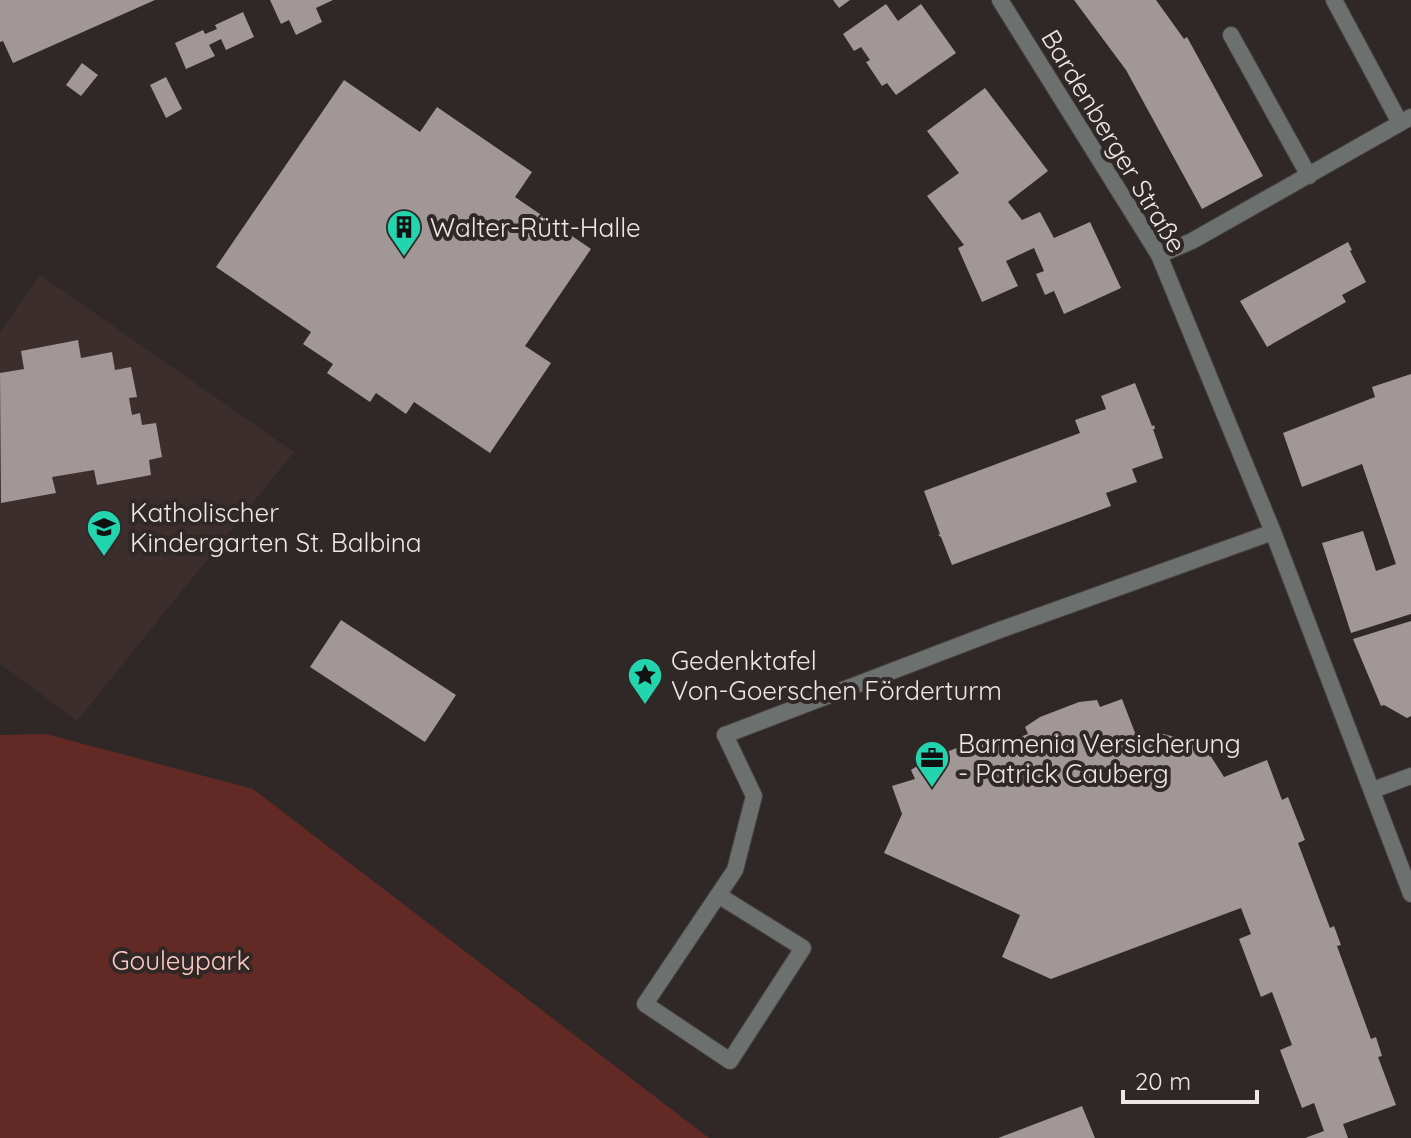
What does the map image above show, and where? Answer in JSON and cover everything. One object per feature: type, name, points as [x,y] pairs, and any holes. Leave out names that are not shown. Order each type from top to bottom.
[{"type":"street","name":"Bardenberger Straße","points":[[1000,0],[1159,255],[1273,532],[1411,894]]},
{"type":"street","points":[[1159,255],[1192,241],[1406,120],[1334,0]]},
{"type":"street","points":[[1231,35],[1309,176]]},
{"type":"street","points":[[718,895],[803,948],[730,1061],[645,1004],[718,895],[735,870],[754,796],[725,735],[997,631],[1273,532]]},
{"type":"street","points":[[1373,790],[1411,776]]},
{"type":"shaded area","name":"Katholischer Kindergarten St. Balbina","points":[[40,275],[294,452],[77,721],[0,664],[0,332]]},
{"type":"green space","name":"Gouleypark","points":[[46,734],[253,789],[709,1138],[0,1138],[0,735]]},
{"type":"building","points":[[0,0],[155,0],[13,63],[3,41],[0,42]]},
{"type":"building","points":[[270,0],[333,0],[316,8],[322,22],[296,35],[289,20],[281,24]]},
{"type":"building","points":[[833,0],[850,0],[839,8]]},
{"type":"building","points":[[1074,0],[1156,0],[1184,39],[1187,37],[1263,176],[1202,209],[1126,70]]},
{"type":"building","points":[[886,4],[898,21],[921,4],[956,53],[896,95],[887,83],[882,86],[866,62],[870,60],[861,47],[854,51],[843,34]]},
{"type":"building","points":[[243,12],[254,37],[226,50],[221,39],[209,45],[215,56],[186,69],[175,43],[203,30],[205,34],[217,29],[215,25]]},
{"type":"building","points":[[82,63],[98,75],[81,96],[66,85]]},
{"type":"building","points":[[166,77],[182,109],[166,118],[150,85]]},
{"type":"building","name":"Walter-Rütt-Halle","points":[[344,80],[420,132],[437,107],[532,172],[515,197],[591,249],[525,346],[551,363],[490,453],[414,402],[406,414],[376,393],[370,402],[327,373],[333,364],[303,344],[311,332],[216,267]]},
{"type":"building","points":[[985,88],[1048,171],[1008,202],[1022,220],[1040,212],[1054,238],[1090,222],[1121,288],[1064,314],[1054,291],[1045,295],[1036,274],[1044,271],[1034,248],[1006,261],[1018,286],[982,302],[958,248],[964,245],[927,196],[959,173],[927,131]]},
{"type":"building","points":[[1348,242],[1366,282],[1342,295],[1346,302],[1267,347],[1240,301]]},
{"type":"building","points":[[78,340],[81,358],[112,352],[115,370],[131,367],[137,397],[129,398],[132,415],[140,413],[142,425],[156,423],[162,457],[149,460],[151,475],[97,485],[94,470],[52,477],[56,493],[1,503],[0,373],[24,369],[21,351]]},
{"type":"building","points":[[1411,374],[1411,614],[1351,633],[1322,543],[1363,531],[1376,571],[1396,564],[1362,464],[1302,487],[1283,433],[1375,397],[1372,387]]},
{"type":"building","points":[[1135,383],[1154,425],[1163,458],[1132,469],[1137,482],[1106,493],[1111,506],[952,565],[938,535],[924,491],[1080,433],[1075,420],[1106,409],[1101,396]]},
{"type":"building","points":[[341,620],[456,695],[425,742],[310,667]]},
{"type":"building","points":[[1411,621],[1411,716],[1407,718],[1381,706],[1353,639]]},
{"type":"building","points":[[1122,699],[1137,738],[1163,734],[1188,740],[1210,755],[1224,777],[1267,760],[1282,800],[1288,797],[1305,840],[1298,843],[1330,928],[1334,926],[1341,945],[1337,946],[1371,1039],[1376,1037],[1382,1056],[1378,1057],[1396,1105],[1343,1124],[1348,1138],[1305,1138],[1324,1131],[1314,1103],[1302,1108],[1280,1050],[1292,1045],[1272,992],[1261,997],[1239,939],[1251,934],[1241,908],[1051,979],[1002,957],[1020,915],[884,853],[902,814],[892,786],[915,779],[911,770],[926,760],[967,744],[983,743],[986,750],[1028,734],[1025,727],[1040,717],[1079,702],[1097,700],[1100,707]]},
{"type":"building","points":[[1082,1106],[1095,1138],[998,1138]]},
{"type":"place","name":"Walter-Rütt-Halle","points":[[404,258]]},
{"type":"place","name":"Katholischer Kindergarten St. Balbina","points":[[104,558]]},
{"type":"place","name":"Gedenktafel Von-Goerschen Förderturm","points":[[645,706]]},
{"type":"place","name":"Barmenia Versicherung - Patrick Cauberg","points":[[932,789]]}]
